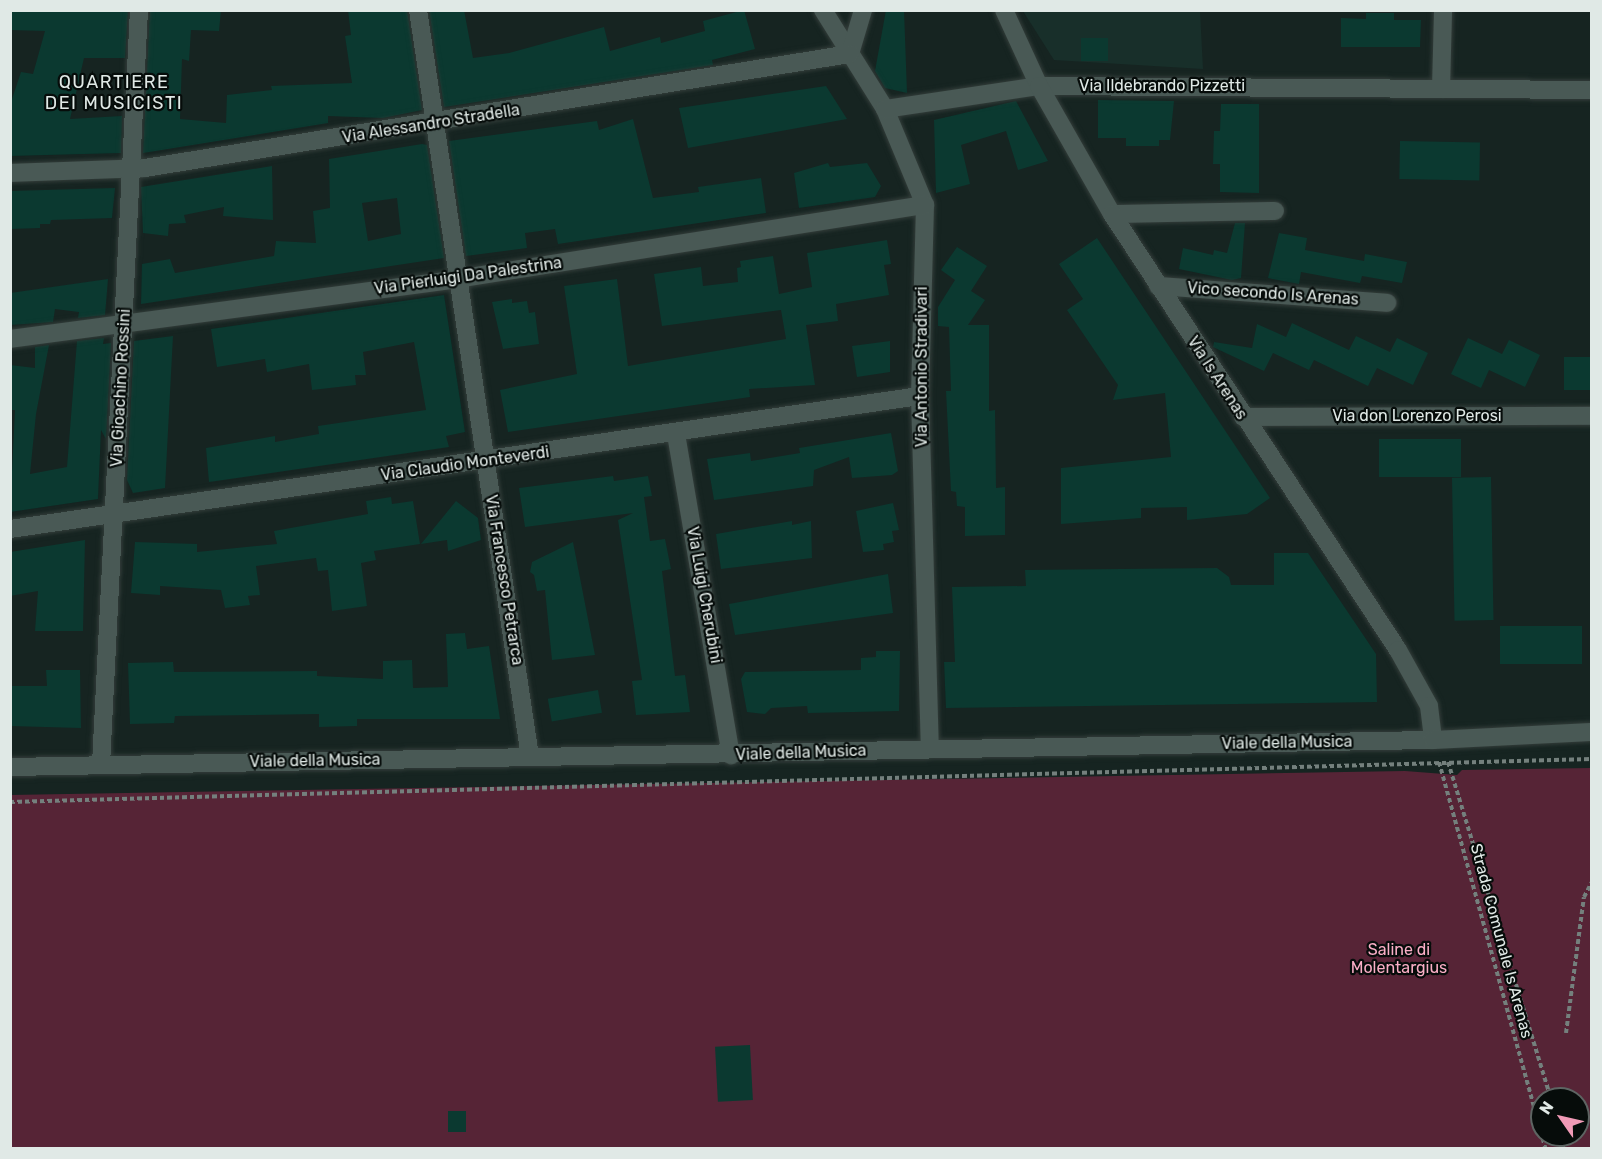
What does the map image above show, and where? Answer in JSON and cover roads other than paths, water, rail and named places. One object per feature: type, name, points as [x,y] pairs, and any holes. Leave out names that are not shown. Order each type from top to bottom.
[{"type":"street","name":"Via Gioachino Rossini","points":[[100,765],[133,169],[139,10]]},
{"type":"street","name":"Via Francesco Petrarca","points":[[418,10],[531,757]]},
{"type":"street","name":"Via Antonio Stradivari","points":[[823,10],[885,109],[925,205],[920,396],[930,749]]},
{"type":"street","points":[[850,54],[862,10]]},
{"type":"street","name":"Via Is Arenas","points":[[1004,10],[1040,86],[1112,214],[1243,417],[1398,650],[1429,706],[1433,740]]},
{"type":"street","points":[[1441,89],[1443,10]]},
{"type":"street","name":"Via Alessandro Stradella","points":[[10,173],[133,169],[436,124],[850,54]]},
{"type":"street","name":"Via Ildebrando Pizzetti","points":[[885,109],[1040,86],[1592,90]]},
{"type":"street","name":"Via Pierluigi Da Palestrina","points":[[10,339],[457,279],[925,205]]},
{"type":"street","points":[[1112,214],[1275,212]]},
{"type":"street","name":"Vico secondo Is Arenas","points":[[1158,286],[1388,303]]},
{"type":"street","name":"Via Claudio Monteverdi","points":[[10,529],[676,434],[920,396]]},
{"type":"street","name":"Via don Lorenzo Perosi","points":[[1243,417],[1592,416]]},
{"type":"street","name":"Via Luigi Cherubini","points":[[676,434],[731,755]]},
{"type":"street","name":"Viale della Musica","points":[[10,767],[1433,740],[1592,732]]},
{"type":"district","name":"QUARTIERE DEI MUSICISTI","points":[[114,94]]},
{"type":"park label","name":"Saline di Molentargius","points":[[1399,959]]}]
